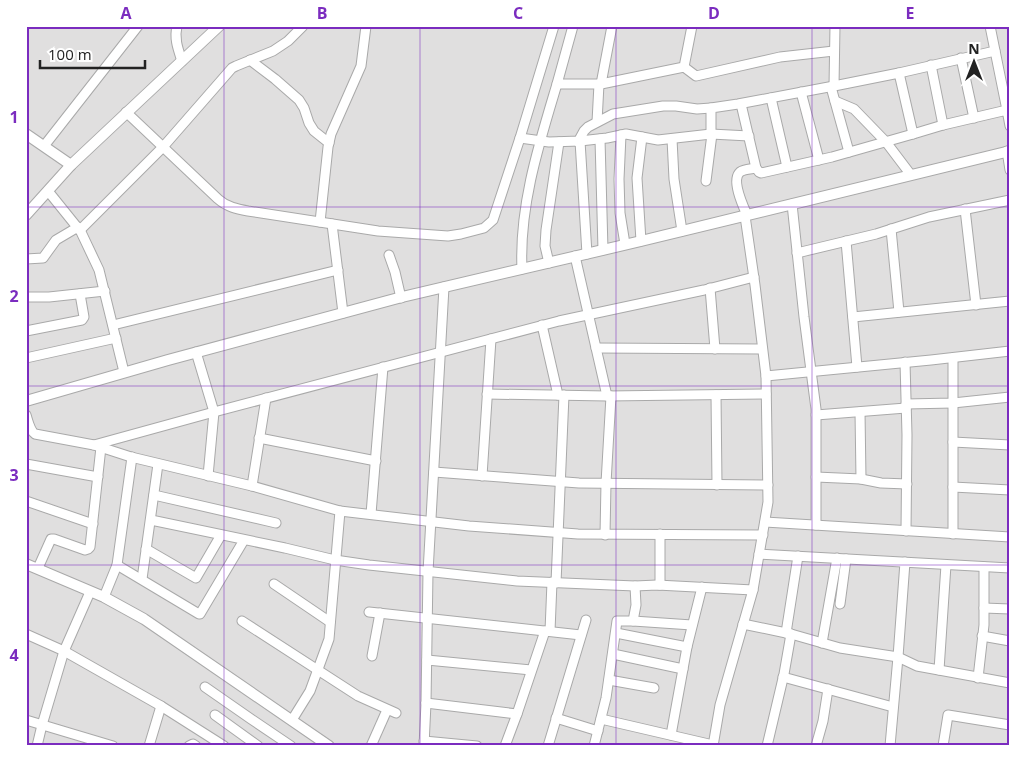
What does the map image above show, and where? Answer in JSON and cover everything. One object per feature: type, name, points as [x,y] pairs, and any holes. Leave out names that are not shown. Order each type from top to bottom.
[{"type":"street","points":[[44,146],[138,26]]},
{"type":"street","points":[[177,26],[176,45],[182,60]]},
{"type":"street","points":[[26,215],[71,165],[218,26]]},
{"type":"street","points":[[26,259],[43,258],[56,240],[79,229],[163,147],[232,68],[264,56],[288,41],[303,26]]},
{"type":"street","points":[[320,222],[331,134],[361,66],[366,26]]},
{"type":"street","points":[[126,112],[224,204],[231,207],[378,231],[448,236],[461,234],[484,228],[493,220],[554,26]]},
{"type":"street","points":[[522,269],[521,238],[525,211],[540,141],[573,26]]},
{"type":"street","points":[[597,122],[600,84],[612,26]]},
{"type":"street","points":[[684,67],[692,26]]},
{"type":"street","points":[[835,26],[832,87],[849,152]]},
{"type":"street","points":[[990,26],[1010,126]]},
{"type":"street","points":[[587,254],[579,141],[586,129],[612,114],[663,106],[697,109],[741,104],[832,87],[995,51]]},
{"type":"street","points":[[557,84],[600,84],[684,67],[696,76],[780,58],[834,52]]},
{"type":"street","points":[[961,58],[974,118]]},
{"type":"street","points":[[250,60],[299,100],[304,108],[309,124],[314,131],[329,143]]},
{"type":"street","points":[[931,65],[943,125]]},
{"type":"street","points":[[899,73],[913,134]]},
{"type":"street","points":[[801,92],[819,160]]},
{"type":"street","points":[[771,98],[787,168]]},
{"type":"street","points":[[835,101],[854,109],[886,142],[911,175]]},
{"type":"street","points":[[741,104],[756,168],[762,173],[819,160],[943,125],[1007,110]]},
{"type":"street","points":[[706,181],[712,134],[711,108]]},
{"type":"street","points":[[26,134],[71,165]]},
{"type":"street","points":[[520,138],[559,142],[600,139],[629,134],[658,140],[712,134],[749,136]]},
{"type":"street","points":[[621,135],[620,213],[626,244]]},
{"type":"street","points":[[641,241],[637,178],[642,137]]},
{"type":"street","points":[[672,138],[674,179],[682,231]]},
{"type":"street","points":[[600,139],[603,250]]},
{"type":"street","points":[[549,262],[546,230],[559,142]]},
{"type":"street","points":[[26,401],[196,352],[400,298],[1008,151],[1010,170]]},
{"type":"street","points":[[601,719],[713,745],[720,705],[753,590],[768,502],[766,376],[746,215],[738,190],[739,173],[756,168]]},
{"type":"street","points":[[48,191],[79,229],[99,270],[124,372]]},
{"type":"street","points":[[797,253],[891,229],[929,217],[1010,200]]},
{"type":"street","points":[[792,204],[816,415],[816,526]]},
{"type":"street","points":[[965,209],[976,304]]},
{"type":"street","points":[[332,224],[344,313]]},
{"type":"street","points":[[891,229],[899,312]]},
{"type":"street","points":[[846,241],[857,367]]},
{"type":"street","points":[[389,254],[400,298]]},
{"type":"street","points":[[575,256],[609,396],[605,535]]},
{"type":"street","points":[[113,325],[338,270]]},
{"type":"street","points":[[97,446],[214,412],[542,325],[754,277]]},
{"type":"street","points":[[444,287],[428,572],[424,743],[477,746]]},
{"type":"street","points":[[710,288],[715,349]]},
{"type":"street","points":[[26,297],[49,297],[105,291]]},
{"type":"street","points":[[26,331],[82,320],[84,317],[80,294]]},
{"type":"street","points":[[852,317],[1010,301]]},
{"type":"street","points":[[504,746],[547,631],[554,582],[561,482],[561,395],[542,325]]},
{"type":"street","points":[[26,358],[116,338]]},
{"type":"street","points":[[482,476],[491,339]]},
{"type":"street","points":[[596,348],[762,350]]},
{"type":"street","points":[[766,376],[1010,351]]},
{"type":"street","points":[[196,352],[214,412],[208,476]]},
{"type":"street","points":[[953,358],[953,534]]},
{"type":"street","points":[[905,362],[906,531]]},
{"type":"street","points":[[371,514],[383,367]]},
{"type":"street","points":[[487,394],[609,396],[766,394]]},
{"type":"street","points":[[716,395],[717,485]]},
{"type":"street","points":[[816,415],[1010,397]]},
{"type":"street","points":[[252,486],[266,398]]},
{"type":"street","points":[[860,412],[860,479]]},
{"type":"street","points":[[26,415],[35,434],[97,446],[158,464],[252,486],[340,511],[479,527],[558,533],[605,535],[763,535]]},
{"type":"street","points":[[260,438],[376,461]]},
{"type":"street","points":[[953,442],[1010,445]]},
{"type":"street","points":[[38,568],[51,539],[85,550],[90,547],[98,477],[97,446]]},
{"type":"street","points":[[104,598],[116,565],[132,457]]},
{"type":"street","points":[[26,464],[98,477]]},
{"type":"street","points":[[142,579],[158,464]]},
{"type":"street","points":[[434,472],[561,482],[768,485]]},
{"type":"street","points":[[816,477],[907,484]]},
{"type":"street","points":[[953,487],[1010,490]]},
{"type":"street","points":[[154,495],[276,523]]},
{"type":"street","points":[[26,502],[93,524]]},
{"type":"street","points":[[292,720],[310,691],[329,639],[340,511]]},
{"type":"street","points":[[150,520],[336,560],[428,572],[516,581],[753,590]]},
{"type":"street","points":[[765,522],[1010,537]]},
{"type":"street","points":[[660,534],[660,585]]},
{"type":"street","points":[[146,549],[196,578],[221,535]]},
{"type":"street","points":[[116,565],[200,614],[244,540]]},
{"type":"street","points":[[759,554],[1010,568]]},
{"type":"street","points":[[766,746],[783,677],[798,556]]},
{"type":"street","points":[[840,604],[842,558]]},
{"type":"street","points":[[822,643],[842,558]]},
{"type":"street","points":[[890,746],[904,562]]},
{"type":"street","points":[[26,564],[104,598],[144,619],[329,746]]},
{"type":"street","points":[[939,670],[946,565]]},
{"type":"street","points":[[978,678],[984,608],[984,567]]},
{"type":"street","points":[[274,584],[330,622]]},
{"type":"street","points":[[633,621],[636,605],[635,586]]},
{"type":"street","points":[[672,735],[682,669],[702,587]]},
{"type":"street","points":[[37,746],[64,651],[90,592]]},
{"type":"street","points":[[984,608],[1010,609]]},
{"type":"street","points":[[369,612],[581,635]]},
{"type":"street","points":[[372,656],[380,613]]},
{"type":"street","points":[[548,746],[586,620]]},
{"type":"street","points":[[242,621],[358,696],[396,713]]},
{"type":"street","points":[[594,746],[606,698],[618,621],[692,625]]},
{"type":"street","points":[[744,624],[840,648],[898,657],[917,666],[1010,683]]},
{"type":"street","points":[[616,633],[687,647]]},
{"type":"street","points":[[26,634],[64,651],[161,706],[224,746]]},
{"type":"street","points":[[982,636],[1010,641]]},
{"type":"street","points":[[612,654],[682,669]]},
{"type":"street","points":[[427,660],[531,670]]},
{"type":"street","points":[[783,677],[893,707]]},
{"type":"street","points":[[609,680],[654,688]]},
{"type":"street","points":[[205,687],[291,746]]},
{"type":"street","points":[[816,746],[823,722],[828,689]]},
{"type":"street","points":[[426,703],[517,714]]},
{"type":"street","points":[[149,746],[161,706]]},
{"type":"street","points":[[371,746],[387,710]]},
{"type":"street","points":[[215,715],[258,746]]},
{"type":"street","points":[[943,746],[948,715],[1010,726]]},
{"type":"street","points":[[556,718],[598,731]]},
{"type":"street","points":[[26,720],[113,746]]},
{"type":"street","points":[[271,746],[278,737]]},
{"type":"street","points":[[189,746],[193,744],[196,746]]},
{"type":"shaded area","points":[[26,26],[1010,26],[1010,746],[26,746]]}]
